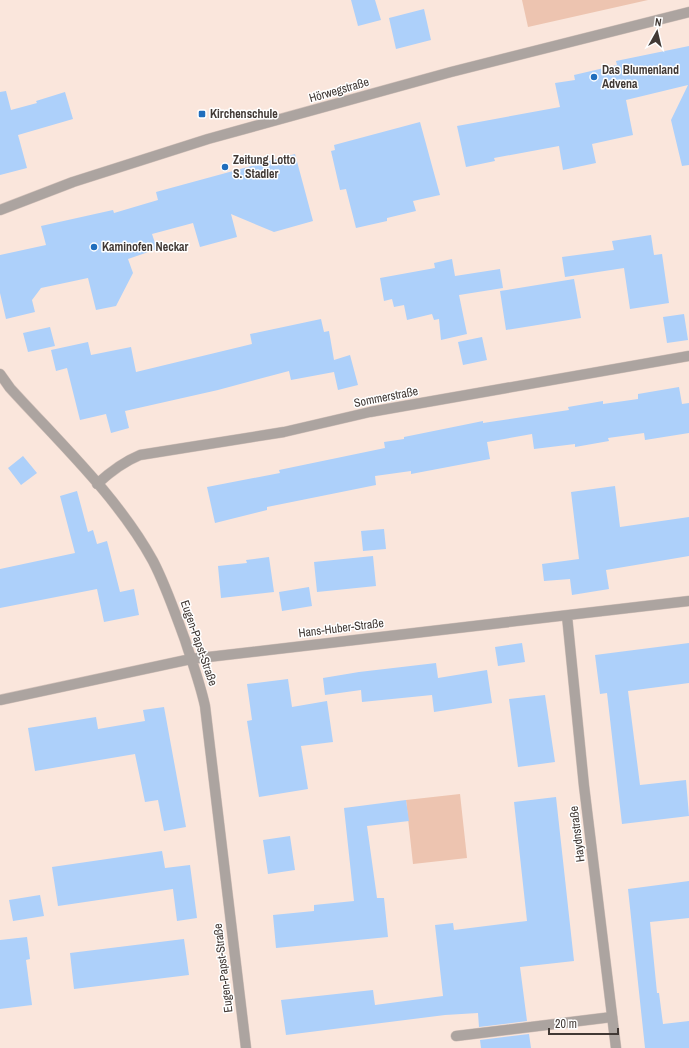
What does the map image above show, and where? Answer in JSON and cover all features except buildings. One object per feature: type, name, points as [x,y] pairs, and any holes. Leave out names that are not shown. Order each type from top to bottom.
[{"type":"street","name":"Hörwegstraße","points":[[0,210],[73,182],[208,139],[451,72],[689,12]]},
{"type":"street","name":"Sommerstraße","points":[[97,484],[113,469],[129,459],[140,455],[284,432],[370,412],[689,356]]},
{"type":"street","name":"Eugen-Papst-Straße","points":[[0,374],[10,388],[97,484],[131,526],[152,560],[176,612],[200,683],[205,706],[246,1048]]},
{"type":"street","name":"Hans-Huber-Straße","points":[[0,700],[191,659],[402,633],[567,616],[689,601]]},
{"type":"street","name":"Haydnstraße","points":[[567,616],[584,786],[616,1048]]},
{"type":"street","points":[[456,1036],[612,1017]]},
{"type":"shaded area","points":[[522,0],[648,0],[528,27]]},
{"type":"shaded area","points":[[460,794],[467,858],[413,864],[406,800]]},
{"type":"place","name":"Das Blumenland Advena","points":[[594,77]]},
{"type":"place","name":"Kirchenschule","points":[[202,114]]},
{"type":"place","name":"Zeitung Lotto S. Stadler","points":[[225,167]]},
{"type":"place","name":"Kaminofen Neckar","points":[[94,247]]}]
